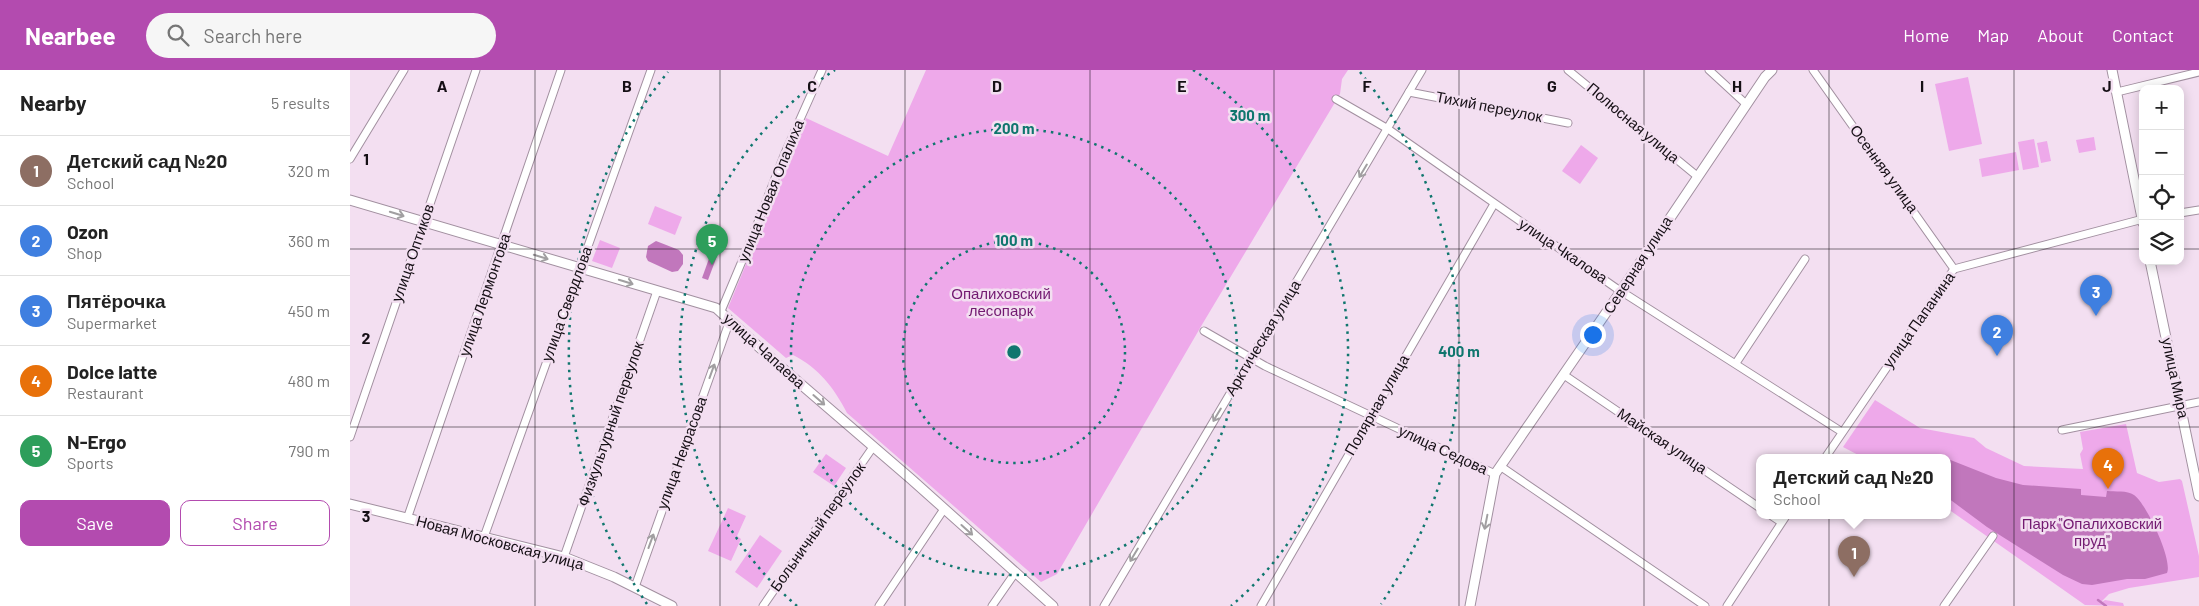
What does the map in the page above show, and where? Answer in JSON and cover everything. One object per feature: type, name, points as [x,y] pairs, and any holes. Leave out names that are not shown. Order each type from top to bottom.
[{"type":"street","points":[[350,159],[404,70]]},
{"type":"street","name":"улица Оптиков","points":[[350,437],[476,70]]},
{"type":"street","name":"улица Лермонтова","points":[[407,519],[561,70]]},
{"type":"street","name":"улица Свердлова","points":[[484,538],[651,70]]},
{"type":"street","name":"улица Новая Опалиха","points":[[721,311],[754,235],[785,153],[822,70]]},
{"type":"street","name":"Арктическая улица","points":[[1104,606],[1422,70]]},
{"type":"street","name":"Полюсная улица","points":[[1568,70],[1697,176]]},
{"type":"street","points":[[1709,70],[1746,104]]},
{"type":"street","name":"Северная улица","points":[[1470,606],[1497,470],[1564,375],[1746,104],[1772,70]]},
{"type":"street","name":"Осенняя улица","points":[[1813,70],[1954,269]]},
{"type":"street","points":[[2112,70],[2142,220]]},
{"type":"street","points":[[2116,92],[2199,72]]},
{"type":"street","name":"Тихий переулок","points":[[1409,92],[1568,123]]},
{"type":"street","name":"улица Чкалова","points":[[1336,99],[1388,129],[1621,291],[1842,432]]},
{"type":"street","name":"улица Чапаева","points":[[350,200],[716,308],[1053,606]]},
{"type":"street","name":"Полярная улица","points":[[1261,606],[1494,204]]},
{"type":"street","points":[[2184,212],[2199,210]]},
{"type":"street","name":"улица Папанина","points":[[1828,454],[1950,272],[1954,269],[2139,222]]},
{"type":"street","points":[[1736,363],[1805,259]]},
{"type":"street","name":"улица Мира","points":[[2151,265],[2199,496]]},
{"type":"street","name":"Физкультурный переулок","points":[[564,557],[658,291]]},
{"type":"street","name":"улица Некрасова","points":[[635,587],[730,320]]},
{"type":"street","name":"улица Седова","points":[[1204,330],[1251,358],[1370,415],[1497,470],[1705,606]]},
{"type":"street","name":"Майская улица","points":[[1564,375],[1756,505]]},
{"type":"street","points":[[2062,430],[2199,402]]},
{"type":"street","name":"Больничный переулок","points":[[764,606],[873,447]]},
{"type":"street","name":"Новая Московская улица","points":[[350,504],[564,557],[635,587],[672,606]]},
{"type":"street","points":[[879,606],[944,509]]},
{"type":"street","points":[[1727,606],[1784,519]]},
{"type":"street","points":[[1944,606],[1993,536]]},
{"type":"street","points":[[992,606],[1015,573]]},
{"type":"green space","name":"Опалиховский лесопарк","points":[[926,70],[1348,70],[1342,79],[1340,94],[1203,323],[1057,574],[1041,582],[847,413],[837,395],[818,372],[793,355],[786,358],[728,308],[806,118],[888,156]]},
{"type":"green space","points":[[1968,77],[1982,144],[1949,151],[1935,84]]},
{"type":"green space","points":[[2094,137],[2096,150],[2079,153],[2076,140]]},
{"type":"green space","points":[[2034,139],[2039,167],[2023,170],[2018,142]]},
{"type":"green space","points":[[2047,141],[2051,161],[2041,163],[2037,143]]},
{"type":"green space","points":[[1581,145],[1598,158],[1580,184],[1562,171]]},
{"type":"green space","points":[[2016,152],[2019,170],[1982,177],[1979,159]]},
{"type":"green space","points":[[655,206],[682,217],[675,235],[648,224]]},
{"type":"green space","points":[[600,240],[620,248],[612,268],[592,261]]},
{"type":"green space","name":"Парк \"Опалиховский пруд\"","points":[[1875,400],[1920,428],[1974,438],[1986,448],[2024,466],[2083,469],[2080,454],[2083,449],[2080,432],[2126,424],[2137,473],[2159,482],[2180,479],[2182,481],[2199,556],[2199,577],[2129,588],[2109,594],[2100,603],[2105,600],[2123,603],[2124,606],[2085,605],[1951,511],[1951,454],[1856,454],[1843,447]]},
{"type":"green space","points":[[826,454],[846,468],[834,486],[813,472]]},
{"type":"green space","points":[[728,508],[746,516],[737,536],[741,539],[731,561],[708,551]]},
{"type":"green space","points":[[760,535],[782,551],[757,588],[735,572]]},
{"type":"shaded area","points":[[656,241],[679,250],[683,255],[683,264],[678,271],[672,272],[648,261],[646,257],[648,246]]},
{"type":"shaded area","points":[[711,253],[717,256],[708,280],[702,278]]},
{"type":"shaded area","points":[[1951,460],[1996,478],[2023,485],[2081,489],[2081,495],[2106,497],[2107,491],[2131,493],[2145,509],[2157,532],[2166,556],[2167,573],[2145,579],[2127,579],[2092,585],[2082,584],[2063,575],[1987,527],[1951,500]]},
{"type":"waterway","points":[[2098,600],[2106,606]]},
{"type":"place","name":"N-Ergo","points":[[712,265]]},
{"type":"place","name":"Пятёрочка","points":[[2096,316]]},
{"type":"place","name":"Ozon","points":[[1997,356]]},
{"type":"place","name":"Dolce latte","points":[[2108,489]]},
{"type":"place","name":"Детский сад №20","points":[[1854,577]]}]
